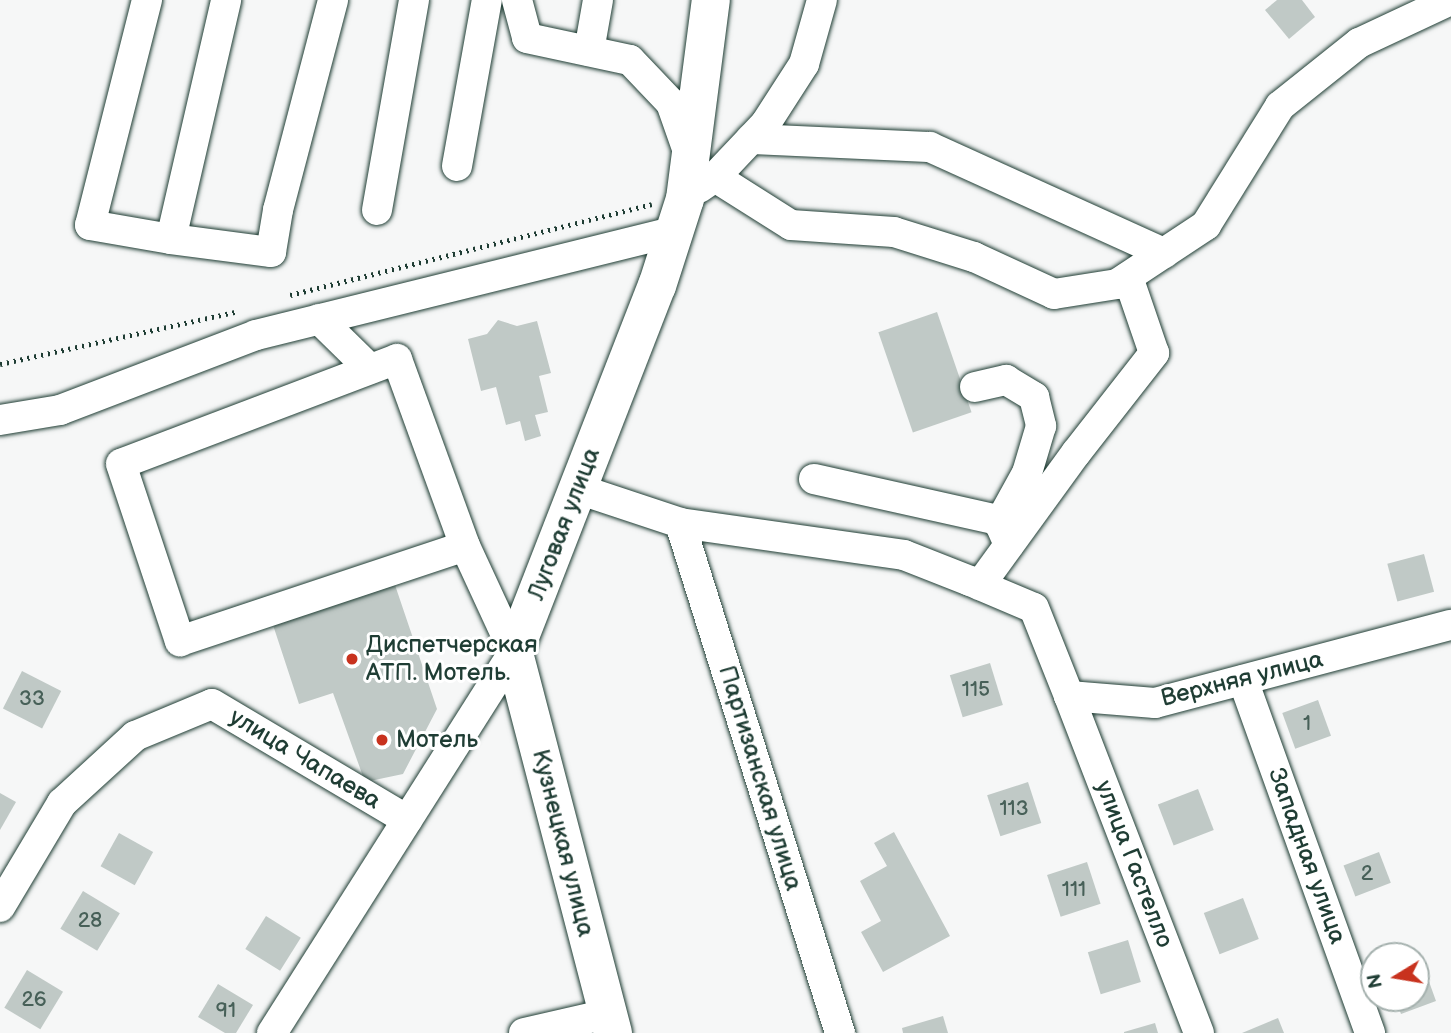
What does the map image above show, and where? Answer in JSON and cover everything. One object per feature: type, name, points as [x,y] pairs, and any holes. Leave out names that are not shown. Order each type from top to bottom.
[{"type":"main road","name":"Луговая улица","points":[[514,652],[657,286],[690,192],[711,0]]},
{"type":"main road","name":"Кузнецкая улица","points":[[514,652],[610,1024]]},
{"type":"street","points":[[146,0],[90,225],[271,252],[278,211],[333,0]]},
{"type":"street","points":[[171,239],[226,0]]},
{"type":"street","points":[[377,211],[414,0]]},
{"type":"street","points":[[457,166],[487,0]]},
{"type":"street","points":[[517,0],[527,38],[630,60],[671,103],[690,192]]},
{"type":"street","points":[[589,51],[598,0]]},
{"type":"street","points":[[0,420],[60,410],[250,322],[319,320],[690,192],[766,123],[804,64],[822,0]]},
{"type":"street","points":[[690,192],[791,225],[894,232],[974,257],[1054,294],[1117,284],[1206,225],[1280,106],[1359,43],[1451,0]]},
{"type":"street","points":[[751,139],[930,147],[1164,253]]},
{"type":"street","points":[[1004,534],[1154,353],[1128,277]]},
{"type":"street","points":[[319,320],[370,369]]},
{"type":"street","points":[[465,546],[180,640],[121,464],[397,359],[465,546],[514,652]]},
{"type":"street","points":[[975,387],[1006,380],[1034,397],[1041,426],[1004,534],[980,585]]},
{"type":"street","points":[[814,479],[998,520],[1004,534]]},
{"type":"street","points":[[578,489],[680,523],[904,555],[980,585],[1034,608],[1069,696]]},
{"type":"street","name":"Партизанская улица","points":[[680,523],[841,1033]]},
{"type":"street","name":"Верхняя улица","points":[[1069,696],[1155,703],[1451,625]]},
{"type":"street","name":"Луговая улица","points":[[272,1033],[514,652]]},
{"type":"street","name":"Западная улица","points":[[1243,680],[1370,1033]]},
{"type":"street","name":"улица Гастелло","points":[[1069,696],[1199,1033]]},
{"type":"street","name":"улица Чапаева","points":[[0,907],[62,803],[135,736],[212,704],[407,820]]},
{"type":"street","points":[[524,1033],[610,1024]]},
{"type":"path","points":[[282,298],[690,192]]},
{"type":"path","points":[[0,364],[250,322]]},
{"type":"building","points":[[1277,0],[1302,0],[1315,17],[1289,39],[1265,10]]},
{"type":"building","points":[[937,312],[972,412],[913,432],[878,332]]},
{"type":"building","points":[[498,320],[517,326],[537,321],[551,373],[539,376],[548,412],[535,415],[541,436],[525,441],[520,421],[506,425],[496,387],[481,391],[468,339],[487,334]]},
{"type":"building","points":[[1424,554],[1434,592],[1397,602],[1387,564]]},
{"type":"building","name":"Диспетчерская АТП. Мотель.","points":[[395,585],[437,709],[403,774],[365,782],[333,693],[299,704],[273,625]]},
{"type":"building","points":[[990,663],[1003,705],[963,717],[950,675]]},
{"type":"building","points":[[22,671],[61,691],[42,728],[3,708]]},
{"type":"building","points":[[1318,700],[1331,736],[1295,749],[1282,713]]},
{"type":"building","points":[[1028,782],[1041,823],[1000,836],[987,795]]},
{"type":"building","points":[[1198,789],[1214,830],[1174,845],[1158,804]]},
{"type":"building","points":[[0,793],[16,802],[0,830]]},
{"type":"building","points":[[894,832],[950,936],[883,972],[861,932],[881,921],[860,881],[887,866],[874,843]]},
{"type":"building","points":[[119,833],[153,852],[135,885],[101,866]]},
{"type":"building","points":[[1379,852],[1391,883],[1355,896],[1344,866]]},
{"type":"building","points":[[1087,862],[1101,904],[1061,917],[1047,875]]},
{"type":"building","points":[[83,891],[120,913],[97,951],[60,929]]},
{"type":"building","points":[[1243,898],[1259,939],[1220,954],[1204,913]]},
{"type":"building","points":[[266,916],[301,938],[280,971],[245,949]]},
{"type":"building","points":[[1128,940],[1141,982],[1101,994],[1088,952]]},
{"type":"building","points":[[27,970],[63,992],[40,1029],[4,1008]]},
{"type":"building","points":[[218,984],[253,1005],[236,1033],[225,1033],[198,1017]]},
{"type":"building","points":[[1430,984],[1436,1001],[1430,1003]]},
{"type":"building","points":[[943,1016],[948,1033],[903,1033],[902,1028]]},
{"type":"building","points":[[1278,1018],[1284,1033],[1242,1033]]},
{"type":"building","points":[[1155,1023],[1158,1033],[1124,1033],[1124,1032]]},
{"type":"place","name":"Диспетчерская АТП. Мотель.","points":[[352,659]]},
{"type":"place","name":"Мотель","points":[[382,740]]}]
